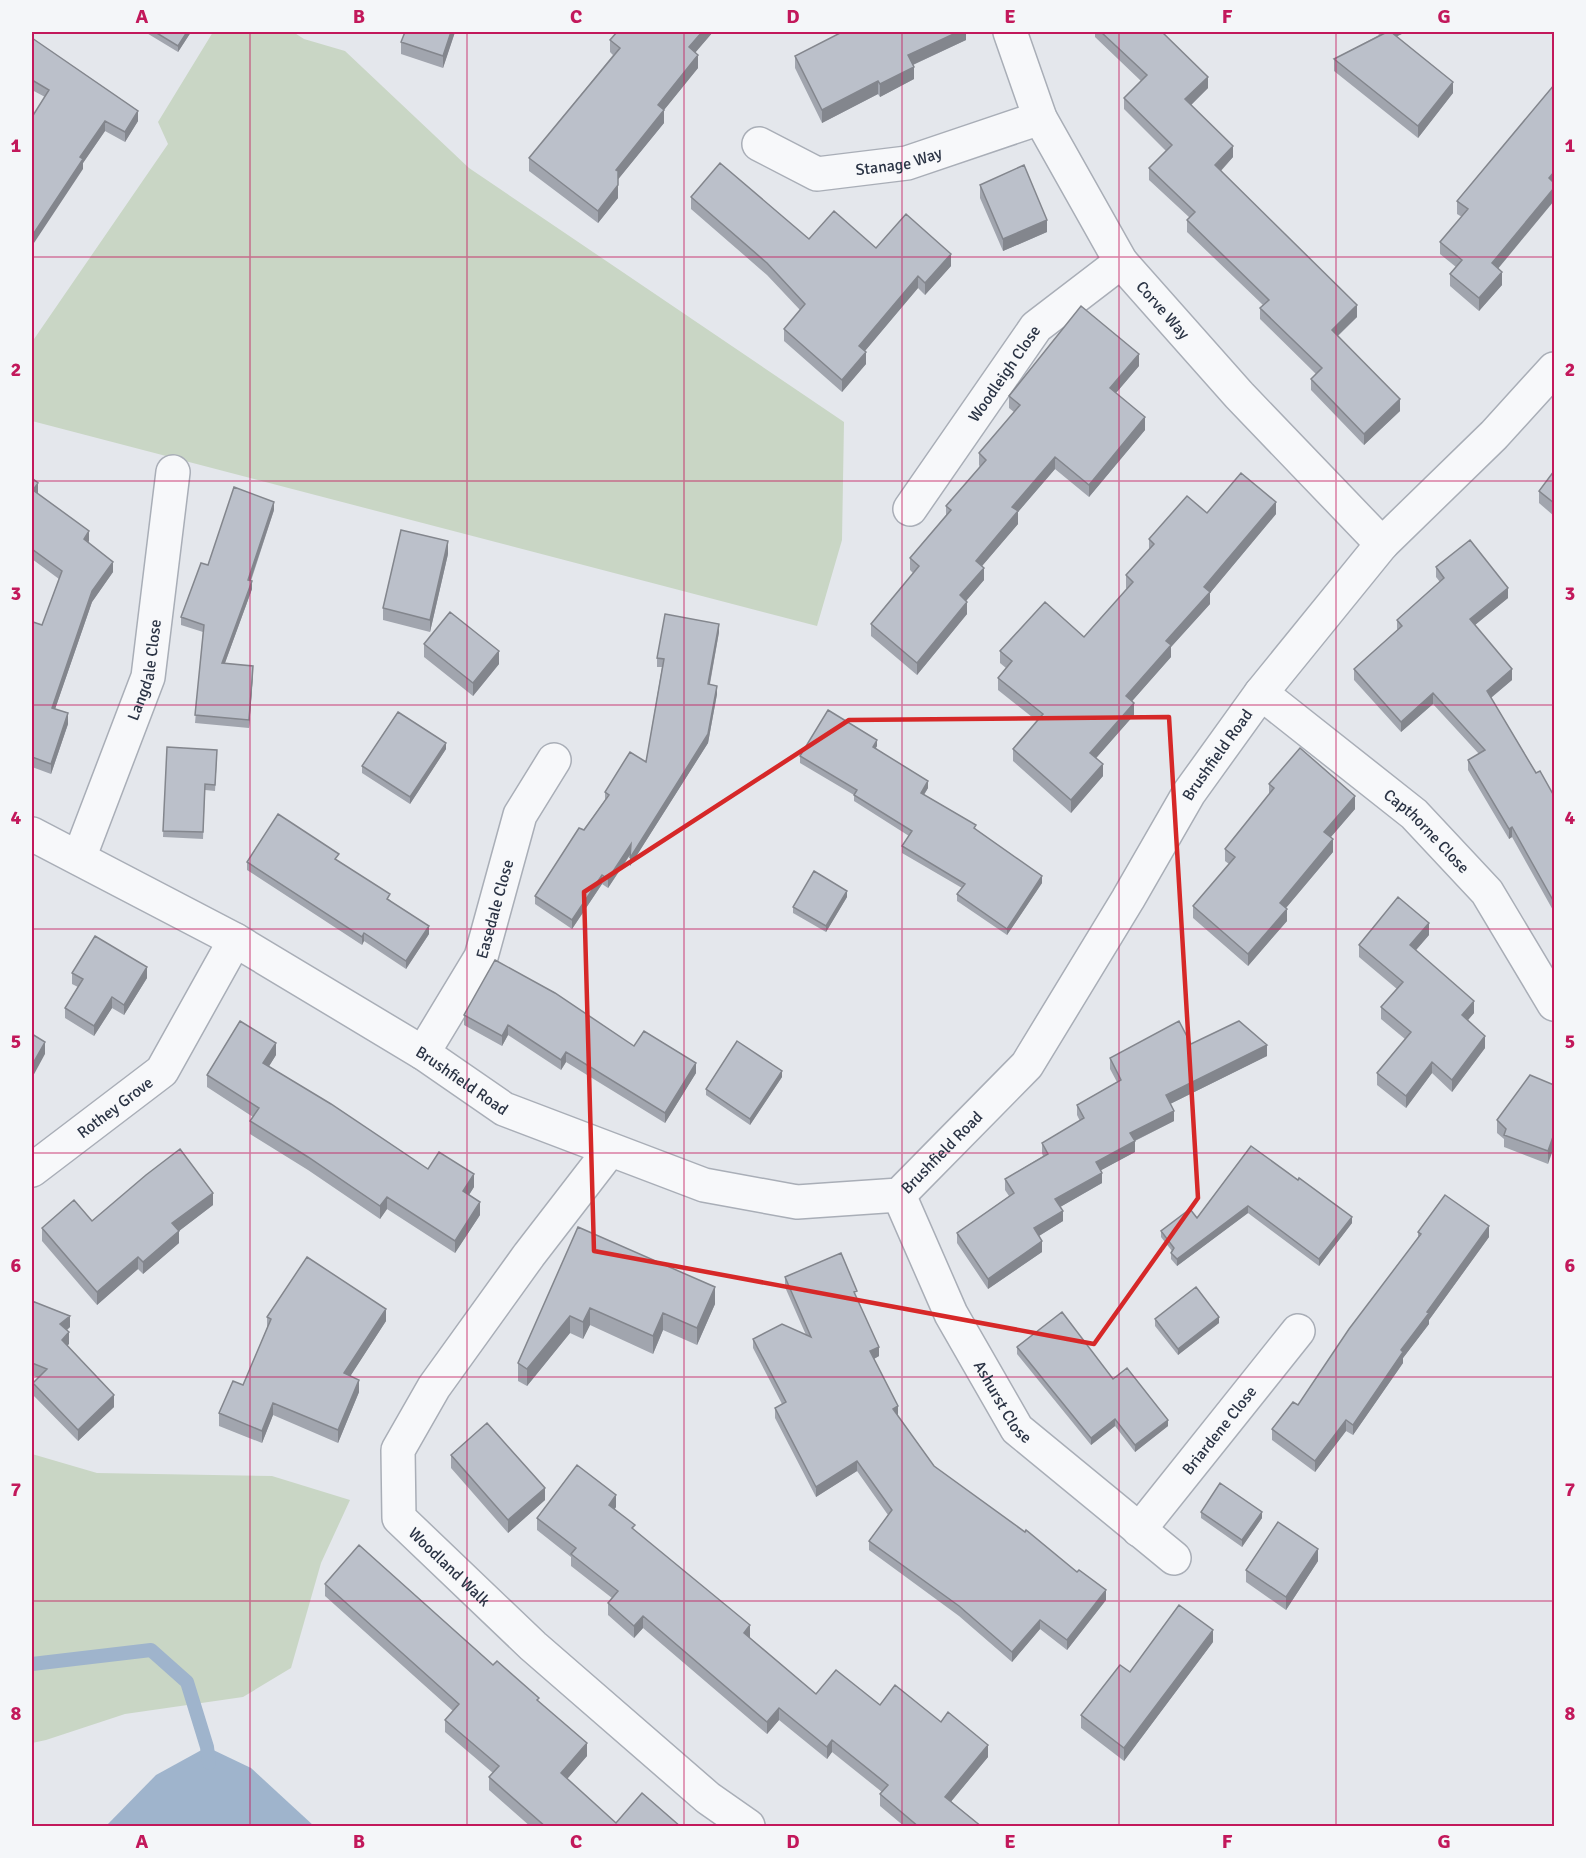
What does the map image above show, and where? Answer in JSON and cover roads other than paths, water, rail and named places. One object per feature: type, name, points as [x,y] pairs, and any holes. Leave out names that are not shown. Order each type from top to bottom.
[{"type":"street","name":"Corve Way","points":[[1010,32],[1040,118],[1122,262],[1239,395],[1382,544]]},
{"type":"street","name":"Stanage Way","points":[[759,144],[817,174],[907,163],[1040,118]]},
{"type":"street","name":"Woodleigh Close","points":[[910,508],[1036,327],[1122,262]]},
{"type":"street","name":"Brushfield Road","points":[[32,834],[235,939],[423,1053],[504,1108],[704,1185],[797,1202],[899,1195],[1027,1065],[1189,793],[1261,693],[1382,544],[1494,435],[1554,369]]},
{"type":"street","name":"Langdale Close","points":[[79,858],[148,677],[173,472]]},
{"type":"street","name":"Capthorne Close","points":[[1261,693],[1414,814],[1488,892],[1554,1004]]},
{"type":"street","name":"Easedale Close","points":[[423,1053],[481,957],[520,815],[554,760]]},
{"type":"street","name":"Rothey Grove","points":[[32,1170],[162,1071],[235,939]]},
{"type":"street","name":"Woodland Walk","points":[[610,1150],[529,1255],[434,1387],[398,1450],[399,1518],[533,1646],[708,1798],[748,1827]]},
{"type":"street","name":"Ashurst Close","points":[[899,1195],[951,1314],[1017,1429],[1174,1558]]},
{"type":"street","name":"Briardene Close","points":[[1139,1530],[1298,1331]]},
{"type":"water","points":[[207,1747],[251,1768],[314,1826],[106,1826],[156,1775]]},
{"type":"waterway","points":[[32,1664],[151,1650],[187,1682],[207,1747],[209,1763]]}]
